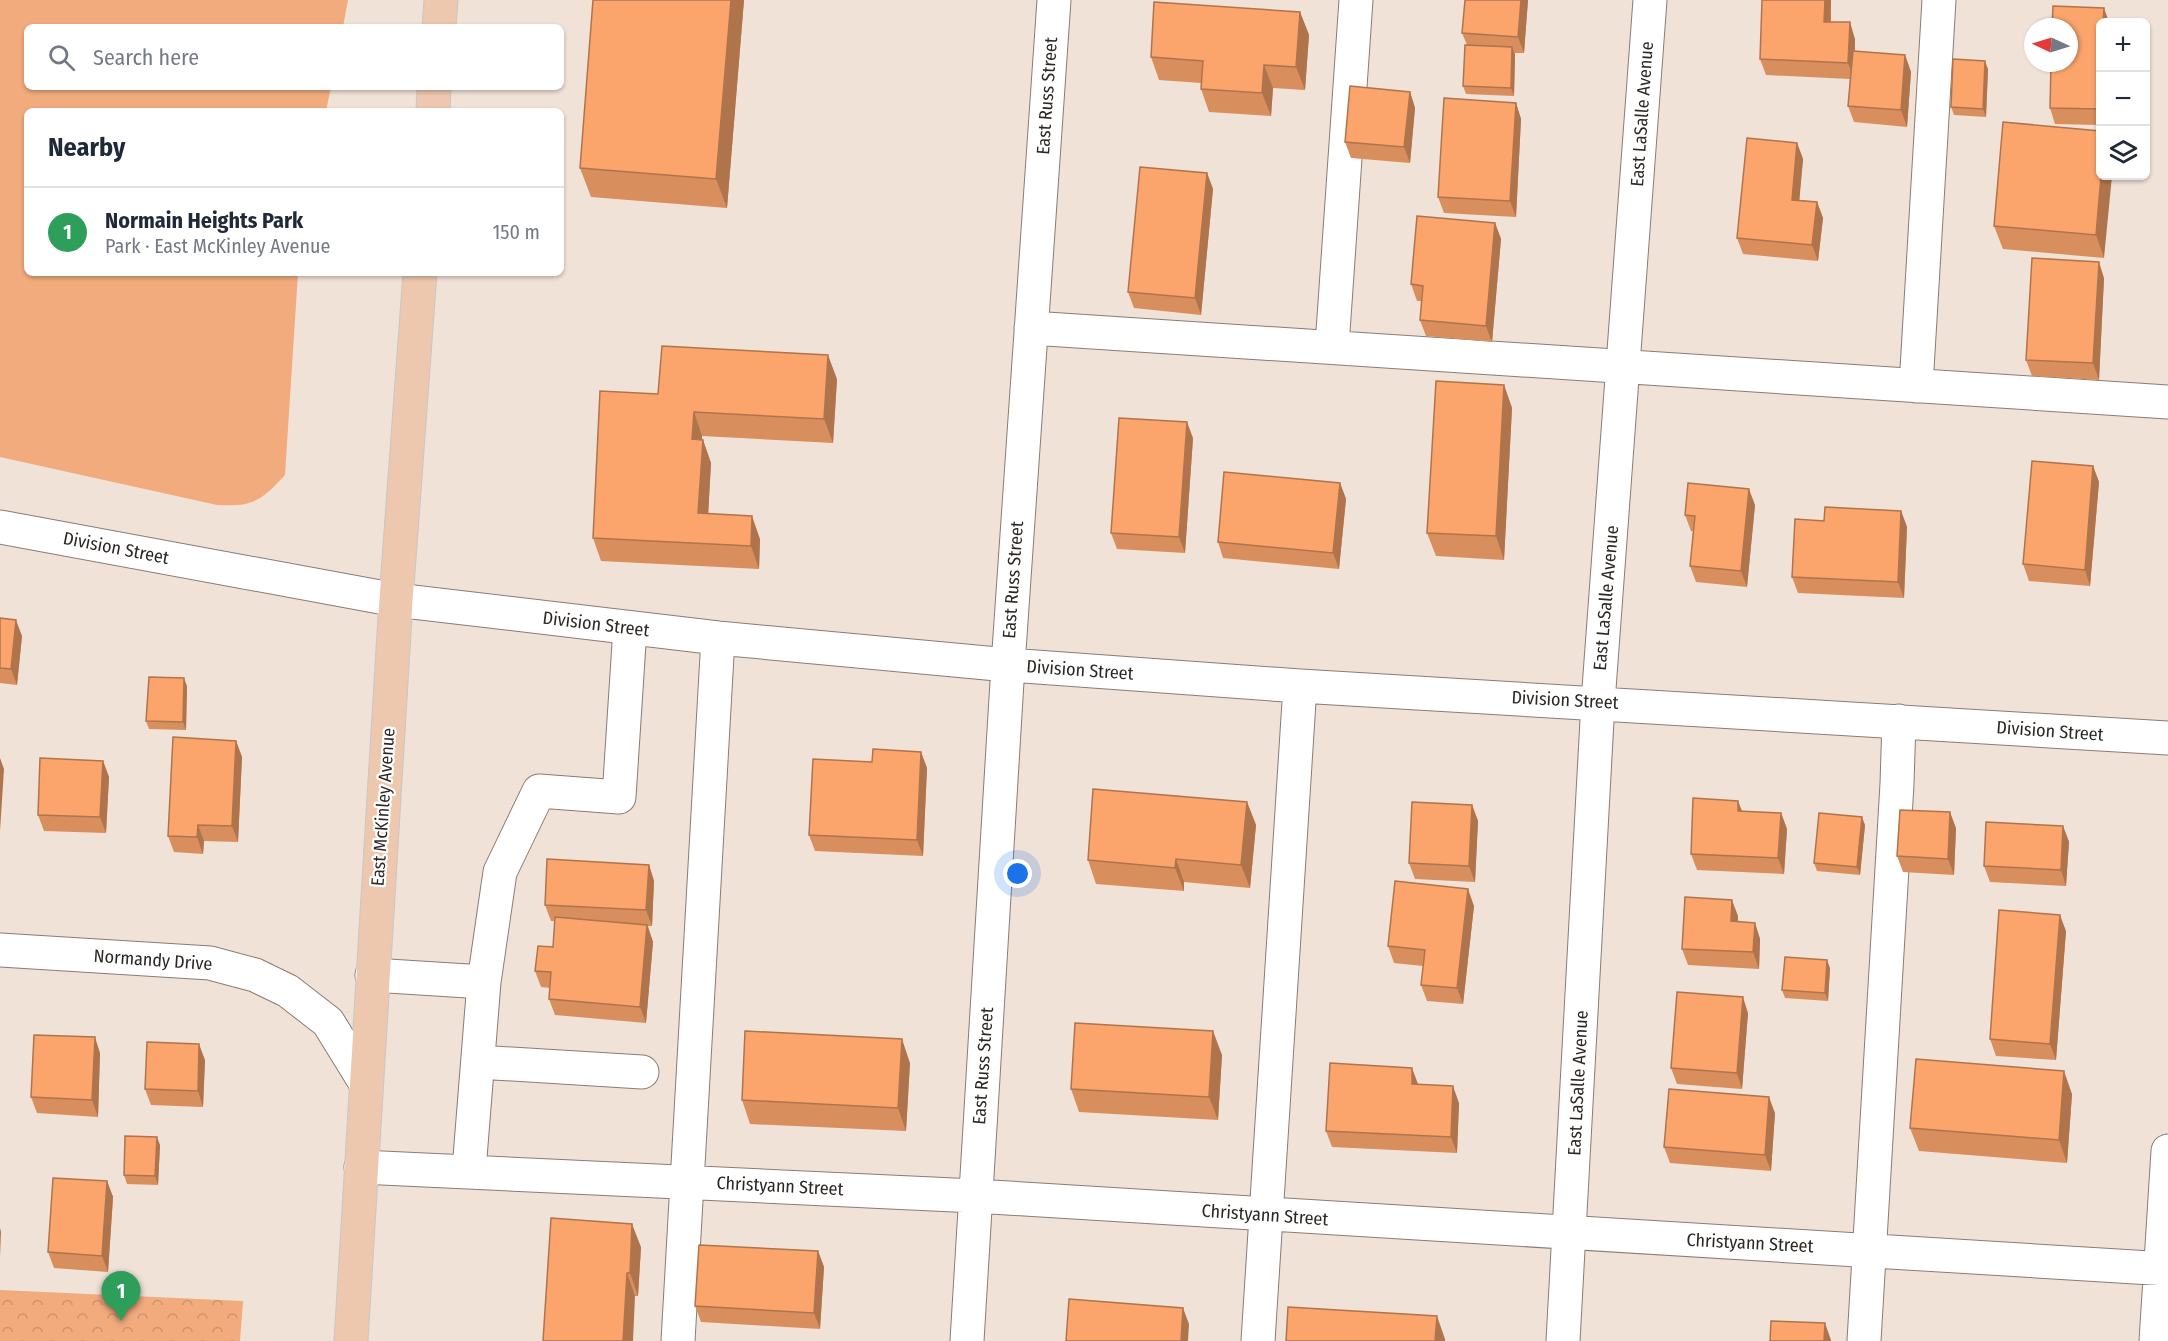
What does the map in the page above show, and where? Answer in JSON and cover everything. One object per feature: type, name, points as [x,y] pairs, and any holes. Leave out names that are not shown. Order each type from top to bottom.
[{"type":"main road","points":[[439,24],[441,0]]},
{"type":"main road","points":[[433,108],[435,90]]},
{"type":"main road","name":"East McKinley Avenue","points":[[351,1341],[396,600],[420,276]]},
{"type":"street","name":"East Russ Street","points":[[967,1341],[1008,665],[1054,0]]},
{"type":"street","points":[[1332,346],[1356,0]]},
{"type":"street","name":"East LaSalle Avenue","points":[[1563,1341],[1598,702],[1650,0]]},
{"type":"street","points":[[1916,386],[1939,0]]},
{"type":"street","points":[[1030,328],[2168,402]]},
{"type":"street","name":"Division Street","points":[[0,527],[396,600],[718,638],[1008,665],[1300,686],[1598,702],[2168,738]]},
{"type":"street","points":[[469,1170],[484,982],[500,872],[539,791],[619,796],[630,628]]},
{"type":"street","points":[[678,1341],[718,638]]},
{"type":"street","points":[[1258,1341],[1300,686]]},
{"type":"street","points":[[1864,1341],[1867,1250],[1899,722]]},
{"type":"street","name":"Normandy Drive","points":[[0,950],[210,963],[255,975],[288,990],[328,1022],[365,1082]]},
{"type":"street","points":[[372,975],[484,982]]},
{"type":"street","points":[[478,1062],[642,1072]]},
{"type":"street","points":[[2156,1341],[2164,1268],[2168,1151]]},
{"type":"street","name":"Christyann Street","points":[[361,1167],[469,1170],[975,1196],[2164,1268]]},
{"type":"green space","points":[[0,0],[348,0],[344,24],[24,24],[24,90],[330,90],[327,108],[24,108],[24,276],[298,276],[285,475],[256,500],[239,505],[217,505],[0,457]]},
{"type":"green space","points":[[0,1290],[243,1301],[240,1341],[0,1341]]},
{"type":"building","points":[[593,0],[731,0],[716,179],[580,168]]},
{"type":"building","points":[[1465,0],[1521,0],[1518,37],[1462,33]]},
{"type":"building","points":[[1762,0],[1825,0],[1824,22],[1850,22],[1848,63],[1760,59]]},
{"type":"building","points":[[1154,2],[1300,12],[1296,67],[1264,65],[1262,93],[1201,89],[1203,61],[1151,57]]},
{"type":"building","points":[[2053,6],[2104,8],[2103,18],[2096,18],[2096,109],[2050,108],[2051,72],[2078,72],[2078,18],[2052,18]]},
{"type":"building","points":[[1465,45],[1512,47],[1511,88],[1463,86]]},
{"type":"building","points":[[1853,51],[1905,55],[1901,110],[1848,106]]},
{"type":"building","points":[[1953,59],[1985,61],[1983,109],[1951,107]]},
{"type":"building","points":[[1350,86],[1410,92],[1404,147],[1345,142]]},
{"type":"building","points":[[1444,98],[1516,103],[1510,201],[1438,197]]},
{"type":"building","points":[[2003,122],[2096,131],[2096,180],[2101,180],[2096,235],[1994,226]]},
{"type":"building","points":[[1747,138],[1797,143],[1792,200],[1817,202],[1812,245],[1737,238]]},
{"type":"building","points":[[1140,167],[1207,173],[1195,298],[1128,292]]},
{"type":"building","points":[[1417,216],[1495,223],[1486,326],[1420,320],[1423,286],[1411,284]]},
{"type":"building","points":[[2032,258],[2099,262],[2093,363],[2026,360]]},
{"type":"building","points":[[662,346],[828,355],[824,419],[694,412],[692,439],[703,440],[698,513],[752,516],[751,546],[593,538],[600,391],[658,394]]},
{"type":"building","points":[[1436,381],[1504,385],[1496,536],[1427,533]]},
{"type":"building","points":[[1119,418],[1187,422],[1179,537],[1111,533]]},
{"type":"building","points":[[2032,461],[2093,466],[2085,570],[2023,564]]},
{"type":"building","points":[[1224,472],[1340,483],[1333,553],[1218,542]]},
{"type":"building","points":[[1688,483],[1749,489],[1741,571],[1690,566],[1695,516],[1685,515]]},
{"type":"building","points":[[1825,507],[1901,511],[1898,582],[1792,577],[1795,519],[1824,521]]},
{"type":"building","points":[[0,618],[16,620],[11,669],[0,668]]},
{"type":"building","points":[[149,677],[184,678],[183,722],[146,721]]},
{"type":"building","points":[[173,737],[236,741],[232,826],[198,825],[197,837],[168,836]]},
{"type":"building","points":[[873,749],[921,752],[917,840],[809,835],[813,759],[872,762]]},
{"type":"building","points":[[40,758],[103,761],[100,817],[38,815]]},
{"type":"building","points":[[1093,789],[1247,802],[1241,865],[1176,859],[1175,868],[1088,860]]},
{"type":"building","points":[[1693,798],[1738,801],[1738,811],[1781,813],[1778,858],[1691,854]]},
{"type":"building","points":[[1412,802],[1472,805],[1469,866],[1409,863]]},
{"type":"building","points":[[1900,810],[1950,812],[1948,859],[1897,856]]},
{"type":"building","points":[[1819,813],[1862,817],[1857,867],[1814,863]]},
{"type":"building","points":[[1986,822],[2063,826],[2061,870],[1984,866]]},
{"type":"building","points":[[547,859],[649,865],[646,910],[545,905]]},
{"type":"building","points":[[1395,881],[1468,889],[1457,988],[1421,985],[1425,950],[1388,946]]},
{"type":"building","points":[[1685,897],[1732,900],[1731,921],[1755,923],[1753,952],[1682,949]]},
{"type":"building","points":[[1999,910],[2060,915],[2050,1044],[1990,1039]]},
{"type":"building","points":[[555,917],[647,925],[640,1007],[549,999],[551,972],[535,971],[538,946],[553,947]]},
{"type":"building","points":[[1785,957],[1827,960],[1825,993],[1782,990]]},
{"type":"building","points":[[1677,992],[1743,997],[1737,1073],[1671,1068]]},
{"type":"building","points":[[1075,1023],[1213,1031],[1209,1097],[1071,1089]]},
{"type":"building","points":[[745,1031],[902,1039],[898,1108],[742,1100]]},
{"type":"building","points":[[34,1035],[95,1037],[92,1100],[31,1097]]},
{"type":"building","points":[[147,1042],[199,1044],[198,1091],[145,1089]]},
{"type":"building","points":[[1916,1059],[2064,1071],[2059,1140],[1910,1128]]},
{"type":"building","points":[[1330,1063],[1412,1068],[1412,1084],[1453,1086],[1451,1137],[1326,1131]]},
{"type":"building","points":[[1669,1089],[1769,1097],[1765,1155],[1664,1147]]},
{"type":"building","points":[[125,1136],[157,1137],[155,1176],[124,1175]]},
{"type":"building","points":[[53,1178],[107,1181],[102,1256],[48,1252]]},
{"type":"building","points":[[551,1218],[632,1224],[623,1341],[543,1341]]},
{"type":"building","points":[[699,1245],[818,1251],[814,1313],[695,1306]]},
{"type":"building","points":[[1069,1299],[1183,1308],[1181,1341],[1066,1341]]},
{"type":"building","points":[[1288,1307],[1437,1316],[1435,1341],[1286,1341]]},
{"type":"building","points":[[1771,1321],[1825,1323],[1824,1341],[1770,1341]]},
{"type":"place","name":"Normain Heights Park","points":[[121,1321]]}]
